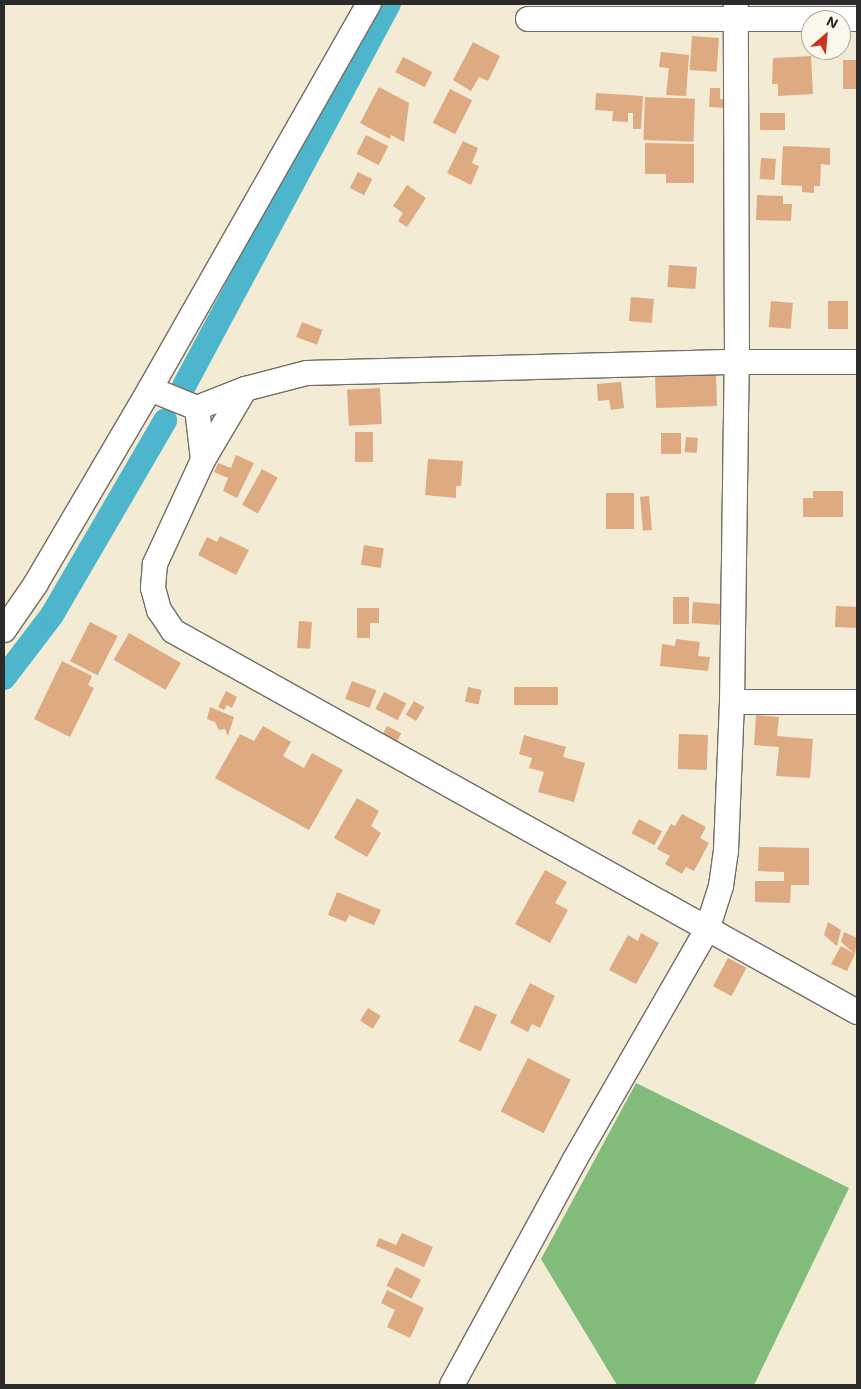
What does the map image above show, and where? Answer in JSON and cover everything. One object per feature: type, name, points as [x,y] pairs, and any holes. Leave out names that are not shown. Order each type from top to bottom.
[{"type":"street","points":[[4,630],[34,585],[150,389],[369,4]]},
{"type":"street","points":[[528,19],[736,10],[857,19]]},
{"type":"street","points":[[452,1385],[574,1161],[707,930],[720,886],[726,851],[732,702],[737,362],[736,10]]},
{"type":"street","points":[[150,389],[197,408],[245,389],[307,374],[737,362],[857,362]]},
{"type":"street","points":[[245,389],[203,460],[156,564],[153,588],[157,603],[173,631],[857,1012]]},
{"type":"street","points":[[197,408],[203,460]]},
{"type":"street","points":[[732,702],[857,702]]},
{"type":"green space","points":[[636,1083],[849,1188],[754,1385],[617,1385],[541,1259]]},
{"type":"building","points":[[692,36],[719,38],[717,72],[690,70]]},
{"type":"building","points":[[473,42],[500,56],[488,81],[479,77],[471,91],[453,80]]},
{"type":"building","points":[[661,52],[689,55],[686,96],[666,95],[669,68],[659,67]]},
{"type":"building","points":[[403,57],[432,72],[425,87],[395,72]]},
{"type":"building","points":[[801,57],[801,60],[811,60],[813,94],[778,96],[778,84],[772,84],[773,58]]},
{"type":"building","points":[[843,60],[857,60],[857,89],[843,89]]},
{"type":"building","points":[[379,87],[409,103],[404,142],[391,135],[390,139],[360,123]]},
{"type":"building","points":[[710,88],[720,88],[720,99],[725,99],[725,108],[709,107]]},
{"type":"building","points":[[450,89],[472,100],[455,134],[433,123]]},
{"type":"building","points":[[596,93],[643,96],[641,129],[633,129],[633,113],[628,113],[628,122],[612,121],[613,111],[595,110]]},
{"type":"building","points":[[645,97],[695,99],[693,142],[643,140]]},
{"type":"building","points":[[760,113],[785,113],[785,130],[760,130]]},
{"type":"building","points":[[366,135],[388,146],[379,165],[356,154]]},
{"type":"building","points":[[463,141],[478,148],[472,163],[479,166],[471,185],[447,173]]},
{"type":"building","points":[[645,143],[694,144],[694,183],[666,183],[666,174],[645,174]]},
{"type":"building","points":[[783,146],[830,148],[830,165],[821,164],[820,186],[814,186],[814,193],[802,192],[802,186],[781,185]]},
{"type":"building","points":[[761,158],[776,159],[774,180],[760,179]]},
{"type":"building","points":[[358,172],[372,179],[364,195],[350,188]]},
{"type":"building","points":[[407,185],[426,198],[407,227],[398,221],[403,213],[393,206]]},
{"type":"building","points":[[757,195],[783,196],[783,204],[792,204],[791,221],[756,220]]},
{"type":"building","points":[[669,265],[697,267],[695,289],[667,287]]},
{"type":"building","points":[[631,297],[654,299],[652,323],[629,321]]},
{"type":"building","points":[[771,301],[793,303],[791,329],[769,327]]},
{"type":"building","points":[[828,301],[848,301],[848,329],[828,329]]},
{"type":"building","points":[[302,322],[323,330],[317,345],[296,337]]},
{"type":"building","points":[[716,375],[717,406],[656,408],[655,377]]},
{"type":"building","points":[[621,382],[624,408],[611,410],[609,400],[598,401],[597,384]]},
{"type":"building","points":[[380,388],[382,424],[349,426],[347,390]]},
{"type":"building","points":[[355,432],[373,432],[373,462],[355,462]]},
{"type":"building","points":[[661,433],[681,433],[681,454],[661,454]]},
{"type":"building","points":[[686,437],[698,438],[697,453],[685,452]]},
{"type":"building","points":[[236,455],[254,463],[237,498],[223,491],[228,478],[214,472],[218,463],[231,468]]},
{"type":"building","points":[[428,459],[463,461],[461,486],[456,486],[456,498],[425,495]]},
{"type":"building","points":[[262,469],[278,478],[258,514],[242,505]]},
{"type":"building","points":[[813,491],[843,491],[843,517],[803,517],[803,498],[813,498]]},
{"type":"building","points":[[606,493],[634,493],[634,529],[606,529]]},
{"type":"building","points":[[649,496],[652,530],[643,531],[640,497]]},
{"type":"building","points":[[220,536],[249,550],[236,575],[198,555],[207,537],[217,542]]},
{"type":"building","points":[[364,545],[384,548],[381,568],[361,565]]},
{"type":"building","points":[[673,597],[689,597],[689,624],[673,624]]},
{"type":"building","points":[[693,602],[721,604],[719,625],[692,623]]},
{"type":"building","points":[[836,606],[857,607],[856,628],[835,627]]},
{"type":"building","points":[[357,608],[379,608],[379,623],[370,623],[370,638],[357,638]]},
{"type":"building","points":[[299,621],[312,622],[310,649],[297,648]]},
{"type":"building","points":[[90,622],[118,636],[98,675],[70,661]]},
{"type":"building","points":[[129,633],[181,663],[165,690],[114,660]]},
{"type":"building","points":[[676,639],[700,642],[698,656],[710,657],[708,671],[660,666],[662,644],[675,646]]},
{"type":"building","points":[[62,661],[92,676],[88,685],[94,688],[70,737],[34,719]]},
{"type":"building","points":[[352,681],[376,690],[369,708],[345,699]]},
{"type":"building","points":[[468,687],[482,690],[479,705],[465,702]]},
{"type":"building","points":[[514,687],[558,687],[558,705],[514,705]]},
{"type":"building","points":[[226,691],[237,697],[232,708],[227,705],[224,710],[218,707]]},
{"type":"building","points":[[384,692],[406,703],[398,720],[375,709]]},
{"type":"building","points":[[414,701],[424,707],[416,721],[406,715]]},
{"type":"building","points":[[210,707],[234,717],[228,736],[225,729],[219,730],[215,722],[207,719]]},
{"type":"building","points":[[756,715],[779,717],[777,736],[813,739],[810,778],[776,776],[779,747],[754,745]]},
{"type":"building","points":[[263,726],[291,742],[283,756],[304,768],[312,753],[343,770],[309,830],[215,778],[240,734],[254,741]]},
{"type":"building","points":[[387,726],[401,733],[394,748],[380,740]]},
{"type":"building","points":[[679,734],[708,735],[707,770],[678,769]]},
{"type":"building","points":[[524,735],[566,747],[563,757],[585,763],[574,802],[538,792],[544,772],[529,768],[532,758],[519,754]]},
{"type":"building","points":[[357,798],[379,811],[371,826],[381,833],[367,857],[334,838]]},
{"type":"building","points":[[682,814],[706,827],[700,838],[709,843],[694,871],[686,867],[682,874],[665,864],[670,856],[657,849],[671,824],[675,826]]},
{"type":"building","points":[[639,819],[662,831],[654,845],[631,833]]},
{"type":"building","points":[[759,847],[809,848],[809,885],[791,885],[790,903],[755,902],[755,881],[784,881],[784,872],[758,871]]},
{"type":"building","points":[[545,870],[567,882],[555,903],[568,910],[550,943],[515,924]]},
{"type":"building","points":[[337,892],[381,910],[374,925],[349,915],[346,922],[328,915]]},
{"type":"building","points":[[828,922],[841,930],[837,946],[824,935]]},
{"type":"building","points":[[844,932],[857,938],[855,954],[841,942]]},
{"type":"building","points":[[641,933],[659,943],[636,984],[609,970],[628,935],[638,941]]},
{"type":"building","points":[[841,946],[855,954],[847,971],[831,964]]},
{"type":"building","points":[[728,958],[747,968],[732,996],[713,986]]},
{"type":"building","points":[[530,983],[555,996],[540,1028],[532,1024],[528,1032],[510,1023]]},
{"type":"building","points":[[475,1005],[497,1015],[481,1051],[459,1042]]},
{"type":"building","points":[[368,1008],[381,1016],[373,1029],[360,1021]]},
{"type":"building","points":[[528,1058],[571,1080],[544,1133],[501,1111]]},
{"type":"building","points":[[402,1233],[433,1247],[424,1267],[376,1246],[379,1238],[396,1245]]},
{"type":"building","points":[[396,1267],[421,1280],[411,1298],[386,1286]]},
{"type":"building","points":[[387,1290],[424,1308],[410,1338],[387,1327],[395,1310],[381,1303]]},
{"type":"waterway","points":[[184,386],[389,4]]},
{"type":"waterway","points":[[4,678],[52,615],[165,421]]}]
